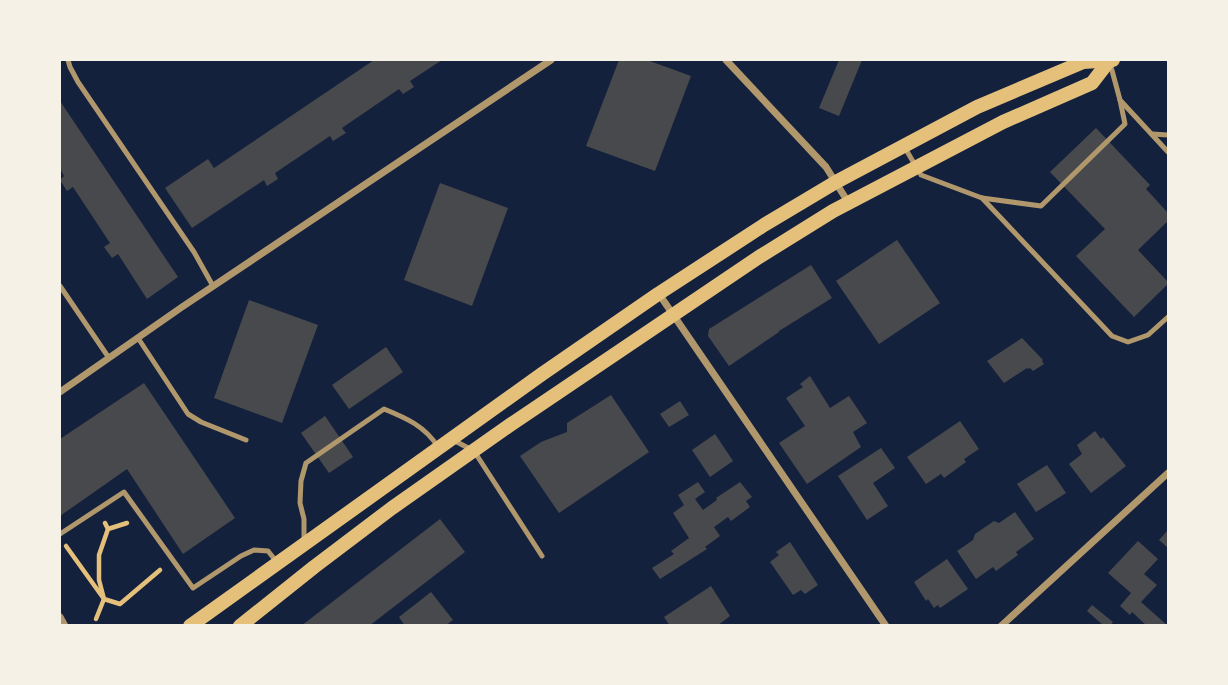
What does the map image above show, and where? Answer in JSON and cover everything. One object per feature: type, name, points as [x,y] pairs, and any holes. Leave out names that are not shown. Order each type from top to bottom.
[{"type":"main road","points":[[190,625],[444,443],[658,294],[764,225],[836,182],[977,107],[1083,62],[1111,60]]},
{"type":"main road","points":[[240,625],[392,508],[474,450],[790,237],[849,202],[1003,122],[1092,83],[1111,60]]},
{"type":"main road","points":[[263,607],[280,581],[278,564]]},
{"type":"street","points":[[60,392],[213,286],[551,60]]},
{"type":"street","points":[[726,60],[826,167],[849,202]]},
{"type":"street","points":[[658,294],[886,625]]},
{"type":"street","points":[[1001,625],[1168,473]]},
{"type":"street","points":[[60,617],[65,625]]},
{"type":"lane","points":[[68,60],[78,82],[194,252],[213,286]]},
{"type":"lane","points":[[904,145],[921,175],[982,198],[1041,206],[1125,124],[1111,60]]},
{"type":"lane","points":[[1121,100],[1168,152]]},
{"type":"lane","points":[[1152,134],[1168,135]]},
{"type":"lane","points":[[982,198],[1112,336],[1128,342],[1147,335],[1168,317]]},
{"type":"lane","points":[[60,286],[109,358]]},
{"type":"lane","points":[[138,338],[188,414],[246,440]]},
{"type":"lane","points":[[304,544],[304,519],[300,503],[301,481],[306,463],[384,409],[407,418],[444,443],[474,450],[542,556]]},
{"type":"lane","points":[[60,536],[124,492],[193,588],[241,555],[254,550],[268,551],[278,564]]},
{"type":"path","points":[[96,619],[104,599],[99,580],[99,555],[108,529],[97,509]]},
{"type":"path","points":[[60,536],[104,599],[120,604],[163,567]]},
{"type":"building","points":[[374,60],[442,60],[410,81],[414,87],[403,94],[399,89],[342,128],[346,133],[333,141],[330,136],[275,173],[278,179],[267,186],[264,180],[192,228],[165,188],[208,159],[214,168]]},
{"type":"building","points":[[619,60],[647,60],[691,76],[655,171],[586,146]]},
{"type":"building","points":[[839,60],[862,60],[839,116],[819,108]]},
{"type":"building","points":[[60,101],[178,277],[147,299],[118,254],[112,258],[104,247],[110,243],[73,187],[67,191],[60,180],[64,176],[60,168]]},
{"type":"building","points":[[1096,128],[1150,185],[1146,189],[1168,213],[1168,221],[1138,250],[1168,284],[1134,317],[1076,256],[1105,229],[1050,172]]},
{"type":"building","points":[[440,183],[508,208],[472,306],[404,280]]},
{"type":"building","points":[[897,240],[940,303],[879,344],[836,281]]},
{"type":"building","points":[[811,265],[832,298],[729,366],[708,336],[709,329]]},
{"type":"building","points":[[249,300],[318,325],[282,423],[214,398]]},
{"type":"building","points":[[1022,338],[1044,364],[1033,371],[1027,368],[1004,383],[987,361]]},
{"type":"building","points":[[386,347],[403,372],[349,409],[332,385]]},
{"type":"building","points":[[810,376],[830,408],[849,396],[867,423],[853,432],[861,447],[807,484],[779,443],[805,426],[786,398],[803,387],[800,384]]},
{"type":"building","points":[[144,383],[235,518],[183,554],[127,469],[60,516],[60,439]]},
{"type":"building","points":[[611,395],[649,452],[559,513],[520,456],[541,442],[567,432],[567,423]]},
{"type":"building","points":[[680,401],[689,415],[669,427],[660,414]]},
{"type":"building","points":[[325,416],[353,457],[329,473],[301,433]]},
{"type":"building","points":[[960,421],[979,449],[944,478],[941,474],[926,484],[907,457]]},
{"type":"building","points":[[1095,431],[1126,466],[1091,493],[1069,464],[1082,454],[1077,445]]},
{"type":"building","points":[[715,434],[733,461],[710,477],[692,450]]},
{"type":"building","points":[[881,448],[895,468],[873,483],[888,506],[867,520],[838,476]]},
{"type":"building","points":[[1047,465],[1066,493],[1036,512],[1017,484]]},
{"type":"building","points":[[698,482],[705,492],[695,499],[703,510],[740,482],[752,497],[746,501],[750,507],[731,521],[728,517],[714,527],[720,536],[705,547],[707,549],[660,579],[652,568],[674,554],[671,551],[689,538],[673,513],[684,505],[678,495]]},
{"type":"building","points":[[1015,512],[1034,539],[996,571],[993,567],[976,579],[957,551],[994,521],[999,523]]},
{"type":"building","points":[[440,519],[465,552],[369,626],[301,626]]},
{"type":"building","points":[[1168,530],[1168,548],[1159,540]]},
{"type":"building","points":[[1138,541],[1158,559],[1144,574],[1157,585],[1141,602],[1168,626],[1147,626],[1132,612],[1130,615],[1120,606],[1131,593],[1108,573]]},
{"type":"building","points":[[790,542],[818,585],[805,594],[801,590],[793,595],[770,562],[779,555],[776,552]]},
{"type":"building","points":[[947,559],[968,589],[940,608],[938,605],[934,608],[914,582]]},
{"type":"building","points":[[711,586],[730,616],[717,626],[670,626],[664,617]]},
{"type":"building","points":[[431,592],[453,620],[445,626],[405,626],[399,617]]},
{"type":"building","points":[[1092,605],[1113,622],[1110,626],[1104,626],[1087,611]]}]
